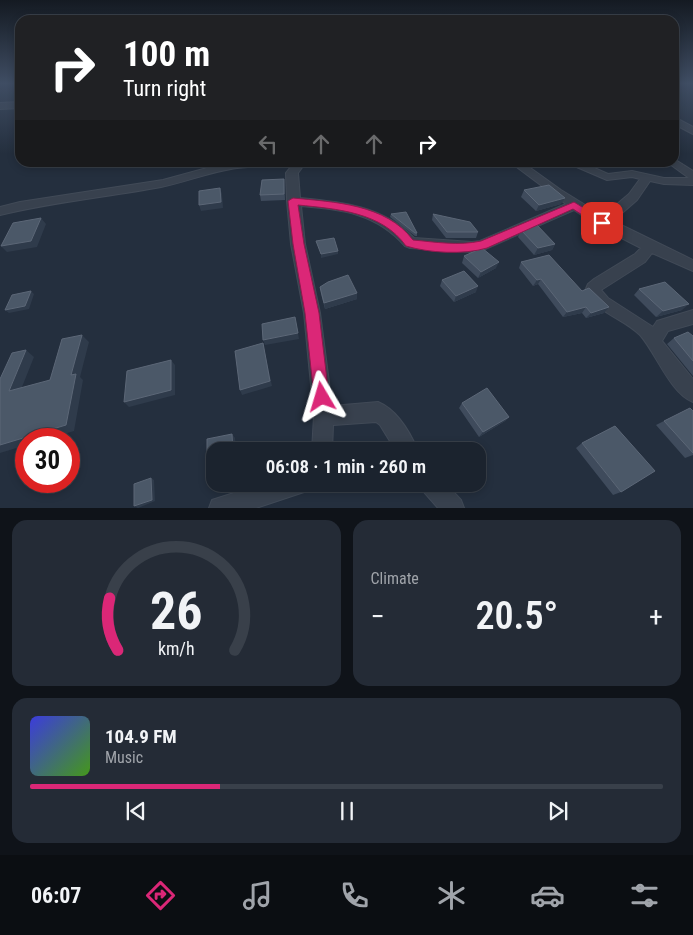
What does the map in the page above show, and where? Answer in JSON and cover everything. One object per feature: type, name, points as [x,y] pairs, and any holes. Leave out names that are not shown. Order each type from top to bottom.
[{"type":"street","points":[[679,123],[693,131]]},
{"type":"street","points":[[0,211],[50,200],[163,183],[223,167]]},
{"type":"street","points":[[297,167],[292,173],[293,201],[298,244],[312,313],[324,416],[323,442]]},
{"type":"street","points":[[522,167],[602,223],[693,266]]},
{"type":"street","points":[[582,167],[607,177],[632,174],[664,181],[693,182]]},
{"type":"street","points":[[679,167],[693,176]]},
{"type":"street","points":[[602,223],[626,204],[642,188],[647,177]]},
{"type":"street","points":[[293,201],[344,206],[359,210],[400,230],[410,243],[472,247],[517,232],[574,205]]},
{"type":"street","points":[[650,247],[640,258],[599,283],[593,291],[603,302],[632,320],[653,340],[667,362],[693,393]]},
{"type":"street","points":[[653,340],[663,326],[693,317]]},
{"type":"street","points":[[324,416],[378,412],[386,418],[402,442]]},
{"type":"street","points":[[220,508],[271,492]]},
{"type":"street","points":[[439,492],[453,508]]},
{"type":"building","points":[[284,179],[284,194],[260,195],[262,180]]},
{"type":"building","points":[[549,185],[565,198],[539,205],[524,190]]},
{"type":"building","points":[[220,188],[221,202],[199,205],[199,191]]},
{"type":"building","points":[[406,212],[417,233],[391,214]]},
{"type":"building","points":[[433,214],[470,222],[478,232],[447,232]]},
{"type":"building","points":[[41,218],[31,241],[1,246],[13,223]]},
{"type":"building","points":[[536,224],[555,244],[538,248],[521,230]]},
{"type":"building","points":[[334,238],[338,251],[321,254],[316,241]]},
{"type":"building","points":[[482,248],[499,262],[481,272],[464,256]]},
{"type":"building","points":[[549,255],[582,291],[589,288],[609,307],[591,313],[586,307],[567,312],[541,279],[537,280],[521,262]]},
{"type":"building","points":[[464,271],[478,286],[456,296],[442,280]]},
{"type":"building","points":[[348,275],[357,293],[324,303],[320,287]]},
{"type":"building","points":[[665,282],[689,304],[663,311],[639,289]]},
{"type":"building","points":[[31,291],[25,306],[5,310],[12,295]]},
{"type":"building","points":[[295,317],[298,333],[263,340],[262,324]]},
{"type":"building","points":[[688,332],[693,336],[693,361],[674,338]]},
{"type":"building","points":[[82,335],[71,375],[76,374],[66,425],[56,428],[15,428],[15,440],[0,445],[0,379],[12,353],[26,350],[9,391],[50,380],[62,339]]},
{"type":"building","points":[[263,343],[270,381],[240,390],[235,351]]},
{"type":"building","points":[[171,360],[171,390],[124,402],[127,371]]},
{"type":"building","points":[[487,388],[509,417],[483,432],[462,403]]},
{"type":"building","points":[[690,408],[693,411],[693,453],[664,421]]},
{"type":"building","points":[[615,426],[655,471],[621,492],[582,443]]},
{"type":"building","points":[[232,434],[232,442],[207,442],[207,439]]},
{"type":"building","points":[[151,478],[152,500],[134,506],[134,484]]},
{"type":"route","points":[[322,397],[312,313],[298,244],[293,201],[344,206],[359,210],[380,218],[400,230],[410,243],[437,246],[472,247],[483,245],[517,232],[574,205],[602,223]]}]
